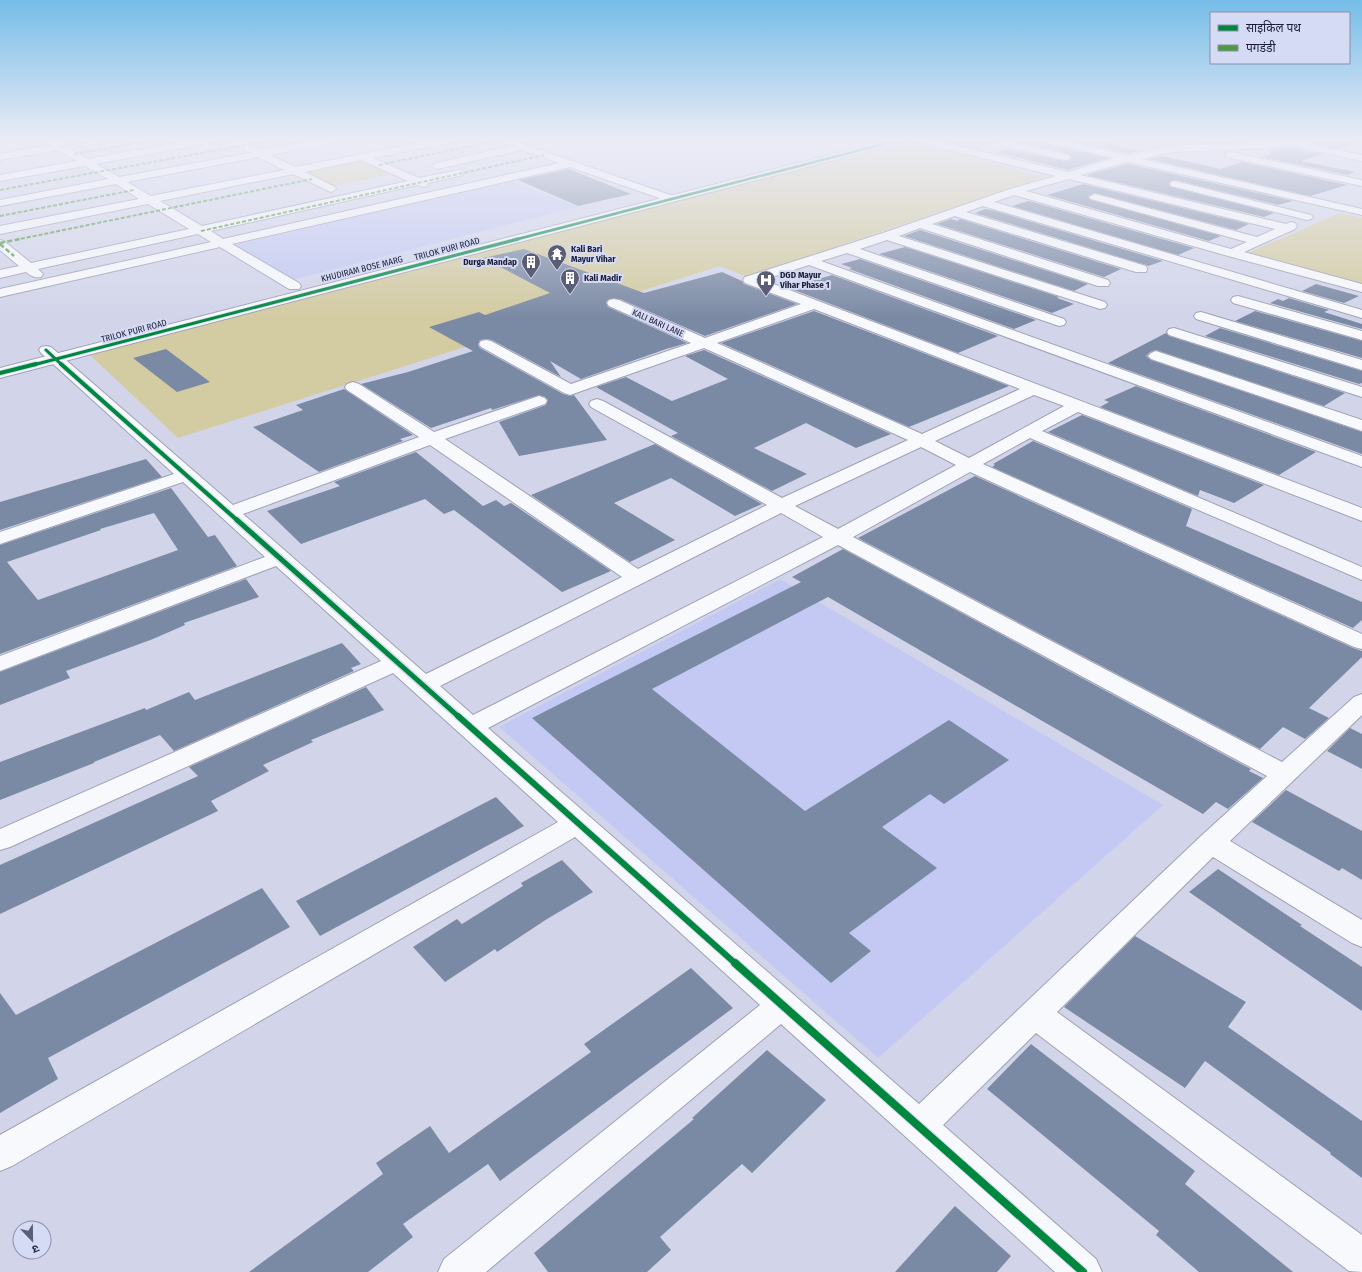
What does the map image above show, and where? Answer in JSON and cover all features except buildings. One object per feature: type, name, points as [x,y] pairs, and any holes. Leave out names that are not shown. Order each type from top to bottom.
[{"type":"street","points":[[0,203],[19,199]]},
{"type":"street","points":[[0,216],[86,199]]},
{"type":"street","points":[[0,243],[212,199]]},
{"type":"street","points":[[0,274],[341,199]]},
{"type":"street","points":[[0,292],[415,199]]},
{"type":"street","name":"KHUDIRAM BOSE MARG","points":[[0,362],[52,355],[294,286],[634,199]]},
{"type":"street","name":"TRILOK PURI ROAD","points":[[0,373],[52,355],[671,199]]},
{"type":"street","points":[[990,199],[887,236],[750,280],[1362,515]]},
{"type":"street","points":[[1043,199],[1362,288]]},
{"type":"street","points":[[1105,199],[1258,241]]},
{"type":"street","points":[[1168,199],[1287,228]]},
{"type":"street","points":[[1238,199],[1307,217]]},
{"type":"street","points":[[1305,199],[1362,212]]},
{"type":"street","points":[[0,230],[150,200],[294,286]]},
{"type":"street","points":[[982,202],[1362,314]]},
{"type":"street","points":[[1232,253],[1287,228],[1307,217],[1338,207]]},
{"type":"street","points":[[954,212],[1141,269]]},
{"type":"street","points":[[169,223],[201,217]]},
{"type":"street","points":[[919,224],[1103,283]]},
{"type":"street","points":[[887,236],[1100,305]]},
{"type":"street","points":[[0,243],[28,268],[47,282]]},
{"type":"street","points":[[848,249],[1059,322]]},
{"type":"street","points":[[0,259],[30,253]]},
{"type":"street","points":[[809,261],[1362,462]]},
{"type":"street","points":[[1238,300],[1362,336]]},
{"type":"street","name":"KALI BARI LANE","points":[[614,303],[702,344],[902,431],[970,466],[1362,642]]},
{"type":"street","points":[[486,344],[570,390],[813,304]]},
{"type":"street","points":[[1201,316],[1362,365]]},
{"type":"street","points":[[1174,332],[1362,392]]},
{"type":"street","points":[[52,355],[919,1126],[1079,1271]]},
{"type":"street","points":[[1156,356],[1362,426]]},
{"type":"street","points":[[353,387],[432,438],[636,577]]},
{"type":"street","points":[[423,685],[782,505],[1033,389]]},
{"type":"street","points":[[229,513],[432,438],[538,401]]},
{"type":"street","points":[[597,404],[838,536],[1284,774]]},
{"type":"street","points":[[470,727],[838,536],[970,466],[1076,406]]},
{"type":"street","points":[[1029,432],[1362,574]]},
{"type":"street","points":[[0,538],[187,475]]},
{"type":"street","points":[[0,664],[280,558]]},
{"type":"street","points":[[0,840],[398,662]]},
{"type":"street","points":[[919,1126],[1210,843],[1284,774],[1359,710]]},
{"type":"street","points":[[0,1154],[578,823]]},
{"type":"street","points":[[1210,843],[1362,935]]},
{"type":"street","points":[[457,1272],[783,1005]]},
{"type":"street","points":[[1035,1014],[1362,1258]]},
{"type":"shaded area","points":[[432,199],[558,199],[578,207],[292,280],[234,245]]},
{"type":"shaded area","points":[[677,199],[977,199],[747,277],[720,266],[178,438],[88,353]]},
{"type":"shaded area","points":[[1340,213],[1362,218],[1362,290],[1241,256]]},
{"type":"shaded area","points":[[780,579],[1163,805],[878,1058],[499,727]]},
{"type":"railway","points":[[514,240],[670,199]]},
{"type":"railway","points":[[33,365],[518,239]]},
{"type":"railway","points":[[0,373],[36,364]]},
{"type":"marked path","points":[[0,216],[86,199]]},
{"type":"marked path","points":[[0,243],[213,199]]},
{"type":"marked path","points":[[201,231],[344,199]]},
{"type":"marked path","points":[[0,244],[14,256]]},
{"type":"cycle path","points":[[0,373],[670,199]]},
{"type":"cycle path","points":[[46,350],[1083,1272]]},
{"type":"place","name":"Kali Bari Mayur Vihar","points":[[557,271]]},
{"type":"place","name":"Durga Mandap","points":[[531,279]]},
{"type":"place","name":"Kali Madir","points":[[570,295]]},
{"type":"place","name":"DGD Mayur Vihar Phase 1","points":[[766,297]]}]
